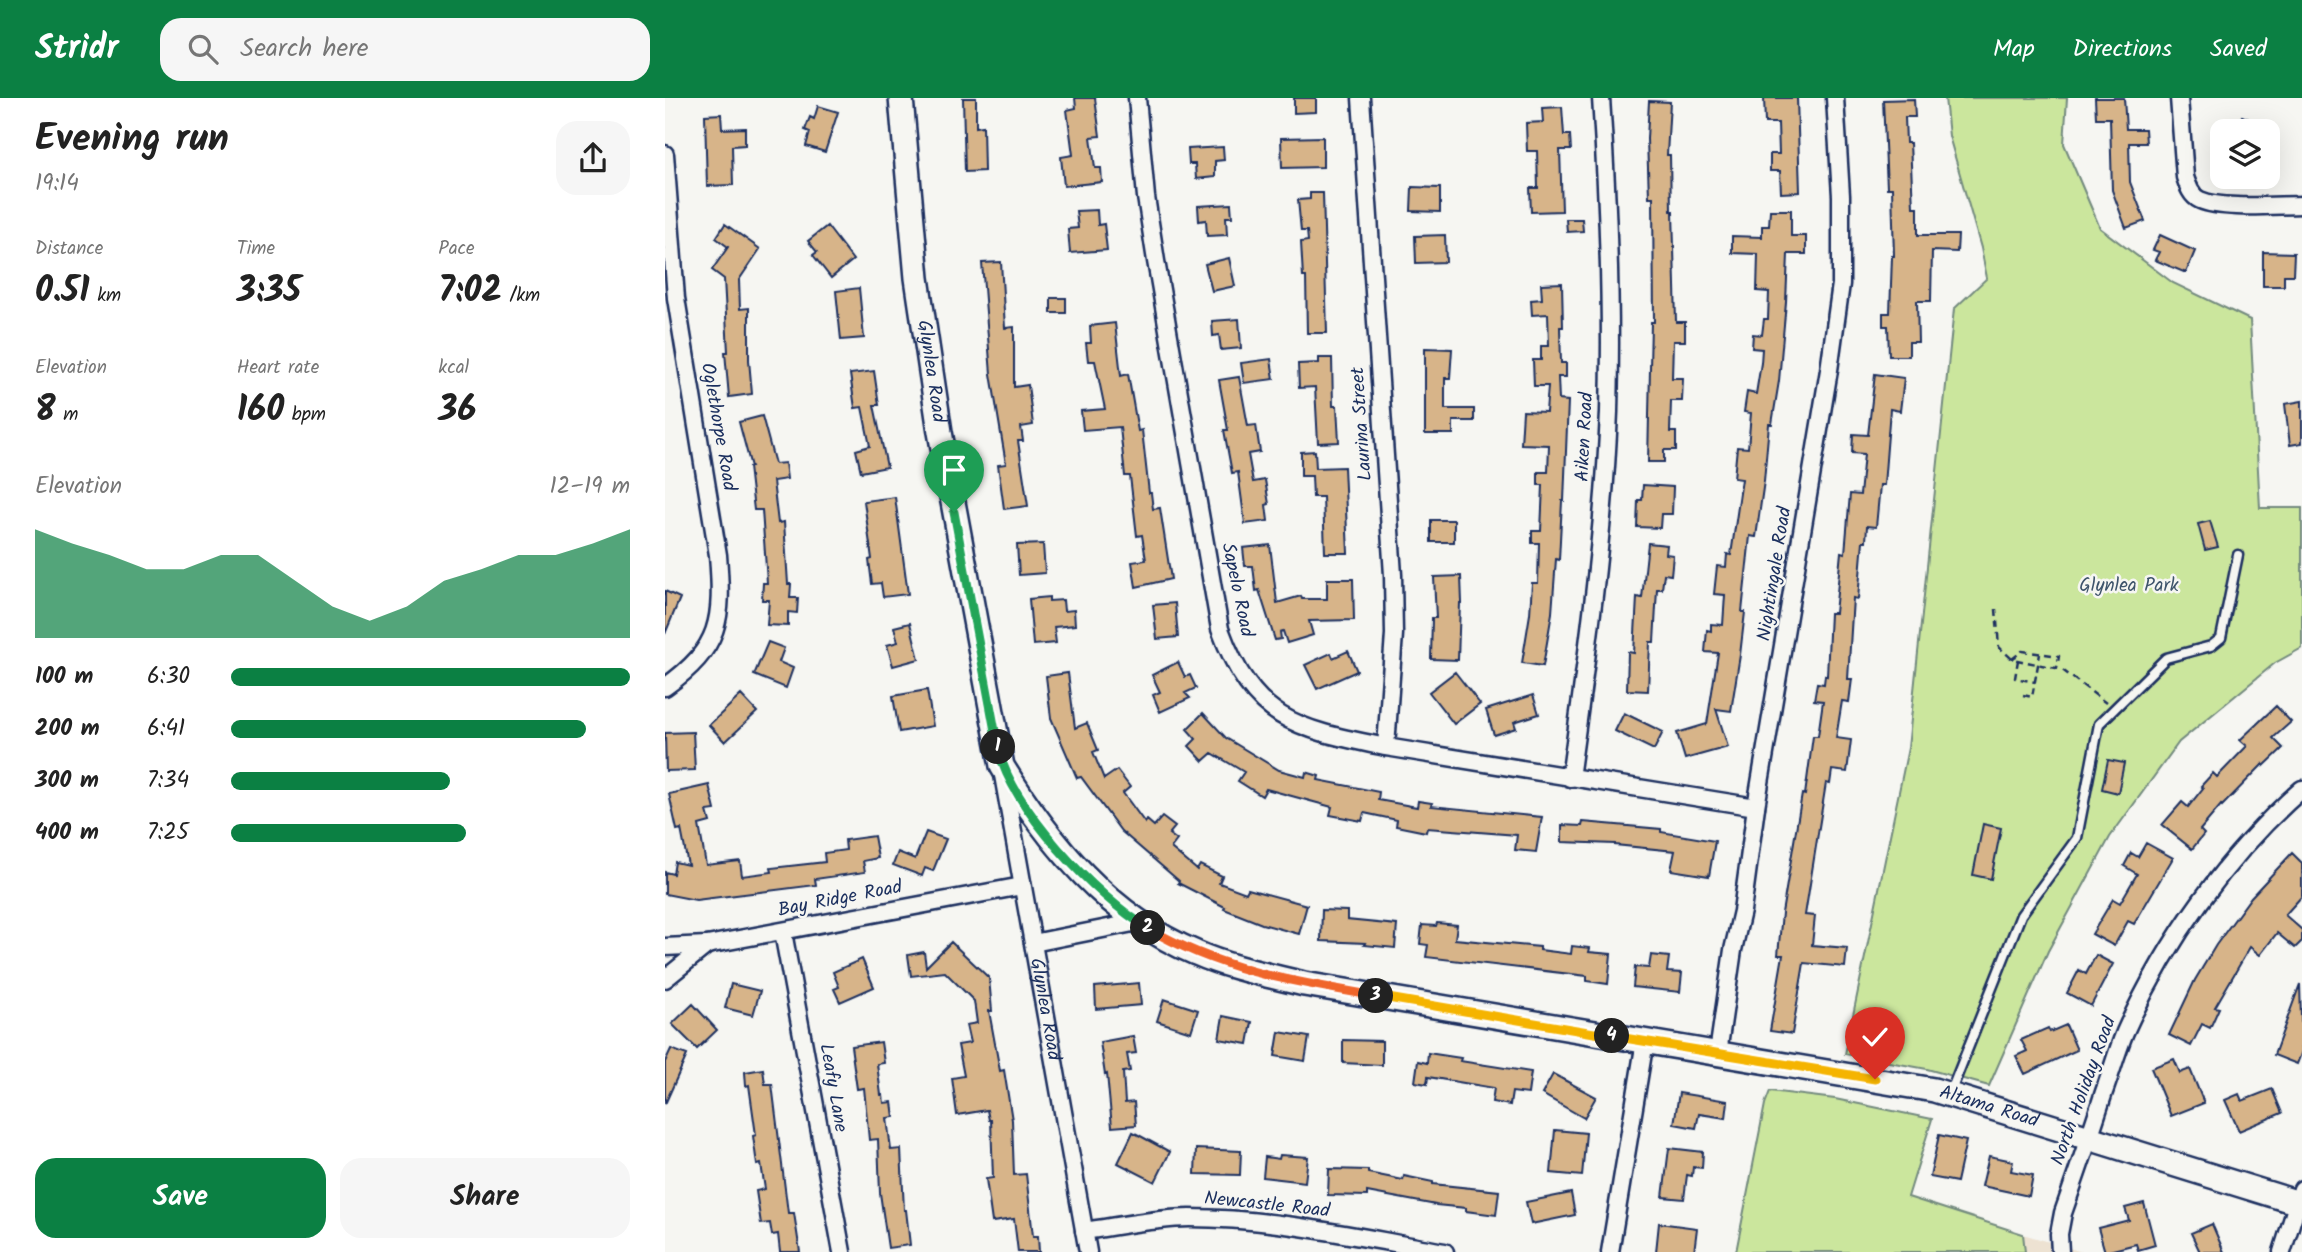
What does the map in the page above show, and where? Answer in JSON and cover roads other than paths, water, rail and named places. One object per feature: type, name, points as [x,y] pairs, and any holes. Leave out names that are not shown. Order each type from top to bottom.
[{"type":"street","name":"Glynlea Road","points":[[901,98],[917,278],[934,394],[1088,1252]]},
{"type":"street","name":"Sapelo Road","points":[[1137,98],[1146,197],[1156,261],[1220,629],[1230,657],[1266,706],[1290,722],[1327,735],[1570,778],[1756,807]]},
{"type":"street","name":"Laurina Street","points":[[1361,98],[1393,575],[1394,634],[1386,747]]},
{"type":"street","name":"Aiken Road","points":[[1570,778],[1595,596],[1609,414],[1608,209],[1601,98]]},
{"type":"street","name":"Nightingale Road","points":[[1718,1053],[1841,284],[1841,195],[1835,98]]},
{"type":"street","points":[[2179,98],[2185,177],[2189,190],[2198,200],[2221,205],[2302,205]]},
{"type":"street","name":"Oglethorpe Road","points":[[665,154],[676,298],[718,555],[721,598],[718,619],[711,638],[697,660],[665,687]]},
{"type":"street","name":"Glynlea Road","points":[[1002,766],[1029,809],[1060,848],[1109,899],[1138,922]]},
{"type":"street","name":"North Holiday Road","points":[[2060,1252],[2059,1234],[2063,1213],[2125,1034],[2173,943],[2214,882],[2254,836],[2302,789]]},
{"type":"street","name":"Bay Ridge Road","points":[[665,947],[708,945],[1022,886]]},
{"type":"street","points":[[1033,943],[1138,922]]},
{"type":"street","name":"Altama Road","points":[[1138,922],[1195,953],[1259,974],[1304,984],[1875,1079],[1950,1094],[2301,1199]]},
{"type":"street","name":"Leafy Lane","points":[[783,932],[842,1252]]},
{"type":"street","points":[[665,979],[708,945]]},
{"type":"street","points":[[1610,1252],[1645,1041]]},
{"type":"street","points":[[2282,1252],[2301,1199]]},
{"type":"street","name":"Newcastle Road","points":[[1084,1231],[1187,1218],[1238,1219],[1292,1226],[1381,1247],[1445,1252]]},
{"type":"lane","points":[[1950,1094],[2021,915],[2077,838],[2099,724],[2167,657],[2211,646],[2221,638],[2238,555]]},
{"type":"park label","name":"Glynlea Park","points":[[2129,586]]}]
